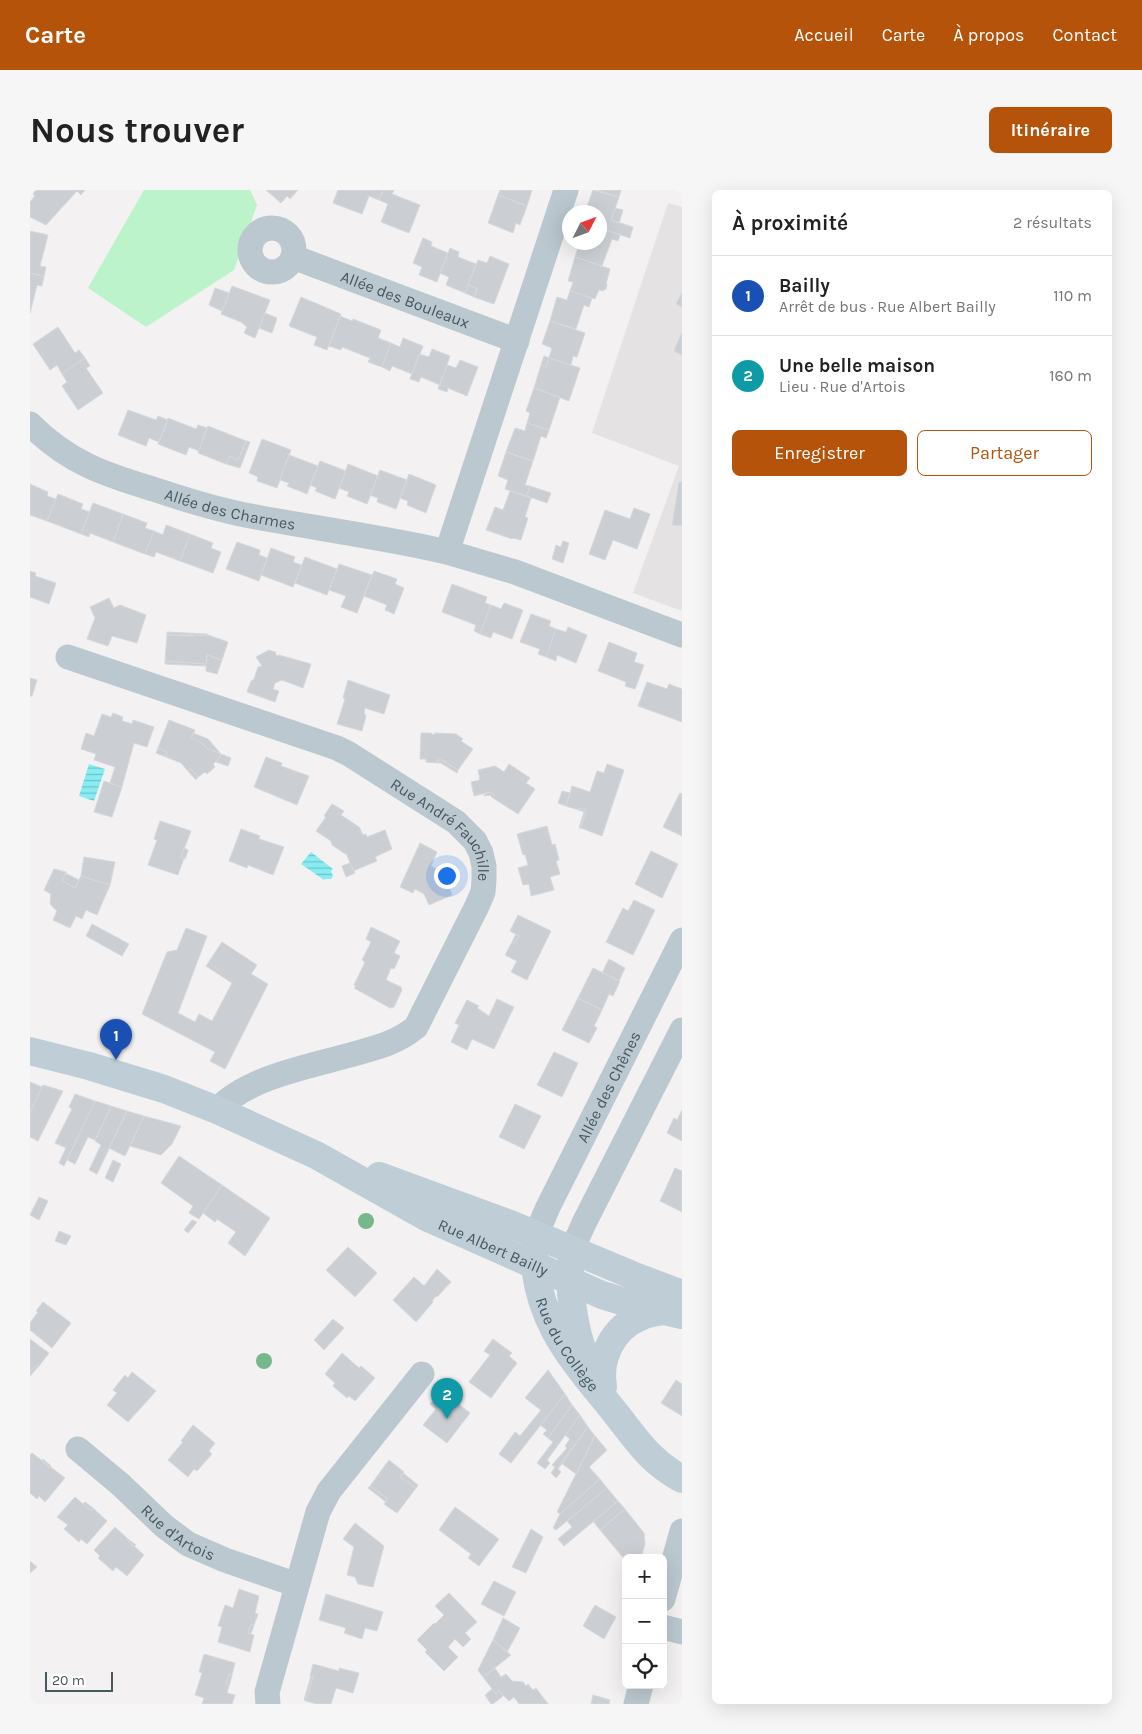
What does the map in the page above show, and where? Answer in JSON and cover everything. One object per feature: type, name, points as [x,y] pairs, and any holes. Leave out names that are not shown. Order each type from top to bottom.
[{"type":"main road","name":"Rue Albert Bailly","points":[[30,1051],[89,1066],[164,1089],[217,1110],[316,1155],[428,1218],[615,1299],[676,1306]]},
{"type":"main road","name":"Rue Albert Bailly","points":[[316,1155],[452,1202],[572,1250],[676,1306]]},
{"type":"main road","name":"Rue du Collège","points":[[536,1235],[534,1265],[541,1302],[555,1332],[577,1366],[648,1455],[664,1469],[682,1479]]},
{"type":"main road","name":"Rue du Collège","points":[[572,1250],[570,1266],[574,1317],[589,1364],[617,1415]]},
{"type":"main road","name":"Rue du Collège","points":[[603,1387],[601,1377],[604,1357],[617,1334],[632,1321],[640,1317],[676,1306]]},
{"type":"street","points":[[446,552],[566,190]]},
{"type":"street","name":"Allée des Bouleaux","points":[[293,257],[517,341]]},
{"type":"street","name":"Allée des Charmes","points":[[30,424],[50,442],[83,464],[119,479],[184,499],[254,517],[370,536],[446,552],[515,572],[682,636]]},
{"type":"street","name":"Rue André Fauchille","points":[[68,657],[337,748],[456,822],[470,836],[481,852],[484,880],[482,892],[473,914],[416,1027],[406,1035],[386,1045],[264,1080],[235,1094],[217,1110]]},
{"type":"street","name":"Allée des Chênes","points":[[536,1235],[548,1207],[681,943]]},
{"type":"street","points":[[572,1250],[682,1030]]},
{"type":"street","points":[[268,1704],[268,1692],[318,1512],[329,1491],[422,1374]]},
{"type":"street","name":"Rue d'Artois","points":[[78,1450],[120,1484],[164,1526],[188,1544],[226,1560],[297,1585]]},
{"type":"street","points":[[667,1586],[680,1545]]},
{"type":"street","points":[[667,1628],[682,1632]]},
{"type":"street","points":[[636,1704],[640,1689]]},
{"type":"shaded area","points":[[668,203],[682,207],[682,611],[633,593],[679,466],[592,433]]},
{"type":"green space","points":[[144,190],[250,190],[257,205],[234,270],[146,327],[88,288]]},
{"type":"water","points":[[89,764],[105,769],[94,801],[79,796]]},
{"type":"water","points":[[311,852],[333,869],[331,871],[333,876],[331,879],[324,880],[301,864]]},
{"type":"building","points":[[36,190],[85,190],[81,195],[77,191],[46,225],[30,217],[30,202],[35,196],[33,194]]},
{"type":"building","points":[[266,190],[298,190],[290,199],[287,196],[281,203]]},
{"type":"building","points":[[338,190],[383,190],[379,200],[369,196],[362,214],[333,203]]},
{"type":"building","points":[[383,190],[394,190],[392,194],[420,205],[409,233],[381,222],[388,204],[379,200]]},
{"type":"building","points":[[500,190],[532,190],[527,206],[498,195]]},
{"type":"building","points":[[593,190],[619,197],[611,220],[633,227],[630,238],[607,230],[607,205],[588,205]]},
{"type":"building","points":[[597,190],[621,190],[619,197]]},
{"type":"building","points":[[498,195],[527,206],[520,225],[516,223],[513,233],[488,223]]},
{"type":"building","points":[[615,208],[623,210],[619,223],[611,220]]},
{"type":"building","points":[[607,230],[620,235],[618,241],[612,239],[602,266],[575,257],[577,250],[607,250]]},
{"type":"building","points":[[30,231],[48,235],[40,266],[46,267],[44,276],[30,273]]},
{"type":"building","points":[[423,238],[432,242],[431,246],[448,253],[437,282],[419,275],[422,267],[413,263]]},
{"type":"building","points":[[450,248],[459,252],[458,257],[476,264],[465,293],[446,285],[449,277],[440,273]]},
{"type":"building","points":[[490,256],[509,264],[494,304],[474,297],[477,289],[468,285],[478,260],[487,263]]},
{"type":"building","points":[[575,257],[610,269],[606,289],[599,290],[595,299],[570,291],[573,282],[568,281]]},
{"type":"building","points":[[30,273],[44,276],[42,286],[37,285],[30,313]]},
{"type":"building","points":[[468,285],[477,289],[474,297],[465,293]]},
{"type":"building","points":[[232,286],[270,300],[255,338],[244,333],[247,327],[241,322],[221,314]]},
{"type":"building","points":[[215,288],[229,293],[222,311],[209,305]]},
{"type":"building","points":[[570,291],[592,298],[589,307],[584,305],[576,329],[550,321],[557,297],[567,300]]},
{"type":"building","points":[[682,292],[682,307],[676,304]]},
{"type":"building","points":[[301,297],[341,314],[327,350],[314,345],[317,337],[289,326]]},
{"type":"building","points":[[265,313],[277,318],[272,333],[259,328]]},
{"type":"building","points":[[340,316],[381,330],[378,338],[391,343],[382,367],[368,362],[370,358],[342,347],[341,350],[329,346]]},
{"type":"building","points":[[550,321],[585,333],[577,357],[573,356],[571,365],[549,358],[552,348],[542,344]]},
{"type":"building","points":[[58,327],[75,353],[79,350],[85,358],[62,374],[57,365],[50,370],[33,344]]},
{"type":"building","points":[[682,332],[682,355],[674,351]]},
{"type":"building","points":[[403,338],[423,346],[412,374],[392,366],[390,371],[382,367],[391,343],[400,347]]},
{"type":"building","points":[[432,349],[450,356],[440,385],[421,377],[419,382],[410,379],[419,354],[429,357]]},
{"type":"building","points":[[544,356],[549,358],[546,367],[541,365]]},
{"type":"building","points":[[85,358],[90,366],[86,368],[103,393],[78,410],[62,386],[67,382],[62,374]]},
{"type":"building","points":[[549,358],[580,368],[569,401],[534,388],[541,365],[546,367]]},
{"type":"building","points":[[460,360],[478,367],[467,396],[448,388],[447,392],[438,389],[447,365],[456,368]]},
{"type":"building","points":[[534,388],[560,397],[549,430],[527,423],[530,413],[526,411]]},
{"type":"building","points":[[128,410],[156,420],[158,416],[168,420],[159,442],[149,438],[146,446],[118,435]]},
{"type":"building","points":[[168,418],[196,429],[198,425],[207,428],[199,451],[189,447],[186,455],[158,444]]},
{"type":"building","points":[[527,423],[549,430],[546,438],[541,436],[533,461],[506,452],[515,428],[525,431]]},
{"type":"building","points":[[208,426],[246,441],[238,460],[229,456],[226,464],[198,453]]},
{"type":"building","points":[[262,439],[291,450],[277,488],[257,481],[258,477],[249,473]]},
{"type":"building","points":[[246,441],[250,442],[240,468],[226,464],[229,456],[238,460]]},
{"type":"building","points":[[506,452],[533,461],[525,485],[530,486],[527,496],[505,489],[508,480],[498,476]]},
{"type":"building","points":[[289,455],[318,466],[307,494],[287,486],[289,483],[280,480]]},
{"type":"building","points":[[320,461],[346,471],[335,499],[315,491],[317,488],[310,485]]},
{"type":"building","points":[[348,464],[378,476],[367,504],[347,496],[349,492],[339,488]]},
{"type":"building","points":[[380,470],[407,480],[396,509],[377,502],[378,498],[370,495]]},
{"type":"building","points":[[409,474],[436,485],[426,513],[407,505],[408,501],[400,498]]},
{"type":"building","points":[[679,482],[682,482],[682,526],[672,526]]},
{"type":"building","points":[[30,484],[48,492],[47,496],[56,499],[47,521],[30,515]]},
{"type":"building","points":[[530,486],[551,493],[547,503],[527,496]]},
{"type":"building","points":[[510,491],[531,498],[525,517],[528,518],[521,540],[512,539],[486,530],[495,507],[503,510]]},
{"type":"building","points":[[58,494],[83,504],[81,509],[90,512],[81,534],[47,521]]},
{"type":"building","points":[[93,503],[123,514],[113,542],[90,533],[89,537],[81,534]]},
{"type":"building","points":[[634,508],[650,514],[637,549],[613,540],[605,560],[589,554],[605,510],[630,519]]},
{"type":"building","points":[[123,514],[147,523],[145,528],[154,531],[145,554],[113,542]]},
{"type":"building","points":[[166,525],[190,534],[180,561],[156,552],[154,557],[145,554],[154,531],[163,535]]},
{"type":"building","points":[[190,534],[213,543],[211,548],[221,552],[213,573],[180,561]]},
{"type":"building","points":[[563,541],[569,543],[563,563],[552,559],[556,545],[561,547]]},
{"type":"building","points":[[237,542],[260,550],[259,555],[267,558],[259,581],[226,569]]},
{"type":"building","points":[[271,548],[295,557],[293,562],[302,565],[293,587],[261,575]]},
{"type":"building","points":[[305,557],[337,569],[327,595],[295,583]]},
{"type":"building","points":[[339,564],[372,575],[357,613],[341,607],[346,596],[329,590]]},
{"type":"building","points":[[30,571],[36,573],[35,576],[56,583],[49,604],[30,597]]},
{"type":"building","points":[[374,571],[397,579],[395,584],[404,588],[394,614],[385,610],[387,605],[364,596]]},
{"type":"building","points":[[452,584],[487,597],[485,603],[491,605],[480,634],[474,631],[476,625],[442,612]]},
{"type":"building","points":[[109,598],[114,608],[120,605],[146,615],[137,643],[112,636],[108,646],[87,639],[95,618],[90,607]]},
{"type":"building","points":[[504,603],[523,610],[512,639],[493,632],[491,638],[480,634],[491,605],[501,609]]},
{"type":"building","points":[[531,614],[551,621],[549,626],[556,629],[546,657],[538,654],[540,649],[520,642]]},
{"type":"building","points":[[568,627],[587,635],[576,663],[557,655],[556,661],[546,657],[556,629],[566,632]]},
{"type":"building","points":[[167,632],[207,634],[208,635],[167,635]]},
{"type":"building","points":[[194,634],[208,635],[228,642],[222,660],[207,655],[206,664],[165,661],[167,635],[194,636]]},
{"type":"building","points":[[609,642],[637,653],[634,662],[644,665],[635,689],[625,686],[626,682],[598,671]]},
{"type":"building","points":[[269,650],[275,652],[277,656],[311,664],[303,688],[282,680],[275,683],[273,689],[279,691],[275,702],[247,692],[258,667],[262,666],[256,657]]},
{"type":"building","points":[[207,655],[222,660],[217,674],[206,671],[206,666],[165,664],[165,661],[206,664]]},
{"type":"building","points":[[30,678],[37,680],[32,696],[30,696]]},
{"type":"building","points":[[348,680],[390,695],[384,714],[365,708],[364,713],[366,716],[362,731],[337,724],[345,699],[343,698]]},
{"type":"building","points":[[647,682],[667,689],[669,684],[682,689],[682,722],[638,706]]},
{"type":"building","points":[[113,713],[123,717],[122,721],[132,724],[133,720],[154,727],[147,747],[134,743],[122,787],[110,783],[115,767],[94,760],[96,754],[81,749],[86,733],[94,736],[102,714],[111,717]]},
{"type":"building","points":[[169,720],[195,730],[191,738],[200,742],[208,749],[221,754],[219,759],[213,764],[215,767],[207,774],[205,772],[198,777],[191,769],[188,771],[181,763],[166,757],[167,752],[158,748]]},
{"type":"building","points":[[193,733],[208,739],[221,754],[208,749],[200,742],[191,738]]},
{"type":"building","points":[[421,733],[431,733],[433,735],[435,733],[456,734],[463,739],[461,741],[473,749],[458,770],[442,760],[437,760],[437,763],[426,762],[426,759],[420,759]]},
{"type":"building","points":[[158,748],[167,752],[166,757],[156,753]]},
{"type":"building","points":[[221,754],[231,758],[228,766],[216,762]]},
{"type":"building","points":[[266,757],[282,763],[281,766],[309,776],[297,805],[254,787]]},
{"type":"building","points":[[437,760],[442,760],[458,770],[457,773],[441,763],[437,763]]},
{"type":"building","points":[[509,764],[530,778],[526,783],[535,789],[518,814],[493,798],[495,796],[490,792],[474,796],[471,782],[480,780],[478,770],[495,766],[504,772]]},
{"type":"building","points":[[607,764],[624,770],[602,836],[581,828],[586,810],[566,806],[572,786],[590,792],[597,771],[604,773]]},
{"type":"building","points":[[191,769],[198,777],[196,780],[188,771]]},
{"type":"building","points":[[104,781],[122,787],[112,817],[94,812]]},
{"type":"building","points":[[562,791],[570,793],[566,806],[558,803]]},
{"type":"building","points":[[490,792],[495,796],[493,798],[490,795],[484,796],[484,794]]},
{"type":"building","points":[[680,793],[682,794],[682,836],[663,827]]},
{"type":"building","points":[[332,804],[344,811],[341,815],[359,827],[363,835],[366,834],[367,837],[385,830],[392,849],[375,857],[377,861],[353,871],[347,855],[316,831]]},
{"type":"building","points":[[579,808],[586,810],[581,828],[579,828],[584,812],[579,810]]},
{"type":"building","points":[[160,821],[191,831],[181,857],[184,858],[178,875],[148,865],[157,840],[154,839]]},
{"type":"building","points":[[547,826],[552,845],[555,844],[559,860],[556,861],[560,874],[550,877],[554,890],[531,896],[529,884],[523,885],[518,868],[528,865],[517,834]]},
{"type":"building","points":[[241,829],[260,836],[259,839],[284,847],[273,875],[248,865],[247,868],[229,861]]},
{"type":"building","points":[[420,843],[437,852],[431,866],[443,874],[449,872],[455,885],[449,887],[452,895],[429,905],[424,894],[415,889],[413,893],[400,887]]},
{"type":"building","points":[[184,848],[188,850],[185,859],[181,857]]},
{"type":"building","points":[[651,851],[678,864],[662,898],[635,884]]},
{"type":"building","points":[[84,857],[115,862],[110,885],[81,876]]},
{"type":"building","points":[[350,863],[355,873],[346,877],[342,866]]},
{"type":"building","points":[[54,869],[66,872],[62,881],[75,888],[81,876],[110,885],[97,915],[86,910],[82,919],[76,916],[70,928],[53,920],[57,911],[50,904],[51,894],[44,890]]},
{"type":"building","points":[[65,873],[79,880],[75,888],[62,881]]},
{"type":"building","points":[[634,900],[655,910],[633,955],[606,942],[623,908],[628,911]]},
{"type":"building","points":[[518,915],[551,931],[527,980],[511,972],[517,961],[505,955],[512,942],[515,943],[519,936],[510,931]]},
{"type":"building","points":[[92,924],[129,944],[122,956],[86,936]]},
{"type":"building","points":[[371,927],[400,941],[394,953],[400,956],[394,969],[391,968],[386,980],[401,987],[402,990],[394,1007],[390,1008],[354,988],[365,962],[362,960],[371,942],[366,939]]},
{"type":"building","points":[[186,928],[207,936],[178,1013],[195,1022],[199,1014],[212,1021],[232,983],[206,966],[222,942],[257,965],[251,974],[268,984],[225,1069],[210,1061],[215,1052],[142,1014],[167,952],[177,950]]},
{"type":"building","points":[[516,934],[519,936],[515,943],[512,942]]},
{"type":"building","points":[[609,959],[625,968],[619,981],[602,973]]},
{"type":"building","points":[[593,968],[620,981],[613,996],[609,994],[602,1010],[578,998]]},
{"type":"building","points":[[578,998],[602,1010],[594,1026],[597,1028],[589,1043],[562,1030]]},
{"type":"building","points":[[497,999],[514,1007],[494,1049],[472,1039],[467,1050],[451,1042],[459,1025],[455,1023],[467,1000],[479,1006],[477,1008],[489,1016]]},
{"type":"building","points":[[554,1052],[578,1063],[562,1097],[537,1085]]},
{"type":"building","points":[[30,1082],[42,1087],[31,1110],[30,1110]]},
{"type":"building","points":[[43,1085],[63,1091],[38,1141],[30,1137],[30,1112]]},
{"type":"building","points":[[75,1094],[95,1101],[64,1166],[59,1163],[66,1148],[55,1143],[72,1109],[69,1107]]},
{"type":"building","points":[[95,1101],[111,1106],[95,1140],[88,1137],[75,1164],[67,1160]]},
{"type":"building","points":[[515,1104],[541,1116],[524,1149],[499,1137]]},
{"type":"building","points":[[111,1106],[127,1111],[97,1174],[89,1170],[101,1145],[95,1141]]},
{"type":"building","points":[[682,1110],[682,1141],[667,1133],[674,1118],[677,1120]]},
{"type":"building","points":[[127,1111],[144,1116],[125,1156],[109,1148]]},
{"type":"building","points":[[144,1116],[181,1126],[172,1144],[161,1155],[130,1146]]},
{"type":"building","points":[[179,1156],[222,1185],[199,1219],[189,1213],[193,1206],[161,1183]]},
{"type":"building","points":[[113,1160],[121,1164],[113,1182],[105,1178]]},
{"type":"building","points":[[675,1168],[682,1171],[682,1212],[660,1201]]},
{"type":"building","points":[[222,1185],[270,1218],[245,1256],[228,1243],[236,1232],[217,1219],[215,1222],[203,1213]]},
{"type":"building","points":[[39,1197],[48,1201],[39,1220],[30,1215]]},
{"type":"building","points":[[192,1220],[197,1222],[188,1233],[184,1230]]},
{"type":"building","points":[[59,1231],[71,1236],[66,1245],[55,1241]]},
{"type":"building","points":[[348,1247],[377,1273],[355,1297],[326,1270]]},
{"type":"building","points":[[437,1269],[451,1282],[436,1296],[416,1322],[393,1300],[414,1277],[424,1286]]},
{"type":"building","points":[[43,1302],[71,1323],[52,1348],[30,1330],[30,1323]]},
{"type":"building","points":[[333,1319],[344,1328],[324,1350],[314,1340]]},
{"type":"building","points":[[30,1339],[49,1353],[39,1366],[35,1366],[30,1372]]},
{"type":"building","points":[[493,1339],[512,1353],[509,1356],[517,1363],[491,1398],[469,1382],[490,1355],[484,1351]]},
{"type":"building","points":[[342,1353],[359,1368],[361,1366],[375,1378],[355,1401],[349,1396],[347,1398],[333,1386],[335,1383],[325,1374]]},
{"type":"building","points":[[35,1366],[39,1366],[30,1376],[30,1372]]},
{"type":"building","points":[[548,1370],[565,1394],[511,1463],[499,1454],[515,1432],[520,1436],[541,1410],[525,1398]]},
{"type":"building","points":[[132,1372],[156,1391],[128,1422],[107,1405],[117,1393],[113,1390],[125,1375],[128,1378]]},
{"type":"building","points":[[676,1380],[682,1384],[682,1416],[661,1403]]},
{"type":"building","points":[[441,1390],[470,1413],[447,1443],[423,1425],[436,1409],[430,1404]]},
{"type":"building","points":[[565,1394],[572,1405],[548,1438],[543,1434],[547,1430],[540,1425]]},
{"type":"building","points":[[572,1405],[580,1415],[547,1460],[550,1463],[545,1469],[537,1463],[553,1442],[548,1438]]},
{"type":"building","points":[[580,1415],[588,1427],[558,1469],[561,1472],[556,1478],[551,1473],[555,1467],[552,1465],[567,1448],[565,1446],[570,1439],[565,1435]]},
{"type":"building","points":[[193,1425],[215,1443],[209,1451],[212,1454],[197,1471],[194,1469],[188,1477],[168,1460],[183,1442],[181,1441]]},
{"type":"building","points":[[588,1427],[595,1436],[576,1474],[561,1463]]},
{"type":"building","points":[[595,1436],[607,1450],[589,1467],[600,1479],[560,1514],[557,1512]]},
{"type":"building","points":[[32,1453],[65,1478],[45,1502],[39,1496],[37,1499],[30,1493],[30,1455]]},
{"type":"building","points":[[43,1459],[51,1466],[49,1468],[42,1461]]},
{"type":"building","points":[[389,1460],[404,1472],[400,1477],[416,1488],[397,1513],[384,1504],[388,1499],[370,1486]]},
{"type":"building","points":[[403,1473],[418,1485],[416,1488],[400,1477]]},
{"type":"building","points":[[600,1479],[607,1488],[556,1530],[553,1528],[560,1514]]},
{"type":"building","points":[[370,1486],[388,1499],[386,1502],[368,1488]]},
{"type":"building","points":[[607,1488],[618,1501],[564,1546],[558,1539],[572,1527],[567,1521]]},
{"type":"building","points":[[75,1497],[90,1510],[93,1508],[107,1521],[87,1544],[81,1539],[79,1542],[64,1529],[68,1525],[57,1517]]},
{"type":"building","points":[[618,1501],[625,1509],[600,1530],[593,1521]]},
{"type":"building","points":[[85,1502],[93,1508],[90,1510],[83,1504]]},
{"type":"building","points":[[455,1507],[499,1539],[479,1566],[468,1558],[471,1554],[439,1530]]},
{"type":"building","points":[[625,1509],[644,1533],[645,1544],[642,1554],[622,1554],[622,1556],[600,1530]]},
{"type":"building","points":[[355,1523],[384,1546],[373,1587],[358,1584],[355,1577],[347,1575],[354,1547],[343,1539]]},
{"type":"building","points":[[115,1527],[144,1555],[127,1576],[116,1567],[113,1571],[98,1558],[100,1556],[94,1550]]},
{"type":"building","points":[[531,1529],[543,1537],[526,1573],[512,1567]]},
{"type":"building","points":[[127,1540],[136,1545],[134,1547]]},
{"type":"building","points":[[30,1561],[37,1567],[30,1573]]},
{"type":"building","points":[[494,1581],[516,1592],[504,1616],[481,1604]]},
{"type":"building","points":[[239,1589],[259,1596],[255,1613],[258,1614],[254,1625],[251,1624],[248,1633],[254,1635],[250,1652],[218,1642],[222,1627],[218,1626],[225,1605],[233,1608]]},
{"type":"building","points":[[449,1593],[477,1622],[465,1633],[471,1639],[463,1647],[455,1639],[448,1647],[458,1657],[444,1671],[425,1652],[427,1650],[417,1640],[444,1615],[435,1606]]},
{"type":"building","points":[[326,1594],[383,1612],[377,1631],[365,1628],[362,1639],[344,1633],[346,1628],[319,1620]]},
{"type":"building","points":[[595,1605],[616,1617],[604,1639],[583,1626]]},
{"type":"building","points":[[503,1618],[520,1628],[507,1652],[493,1640]]},
{"type":"building","points":[[251,1624],[254,1625],[251,1634],[248,1633]]},
{"type":"building","points":[[493,1640],[511,1655],[483,1677],[478,1670]]},
{"type":"building","points":[[204,1654],[235,1663],[232,1675],[229,1674],[226,1685],[229,1686],[227,1693],[235,1695],[232,1704],[202,1704],[204,1698],[195,1695],[202,1673],[199,1672]]},
{"type":"building","points":[[313,1664],[339,1671],[339,1668],[359,1673],[353,1693],[336,1688],[331,1704],[317,1704],[306,1701],[313,1676],[310,1676]]},
{"type":"building","points":[[495,1668],[501,1677],[506,1674],[512,1681],[523,1682],[526,1686],[528,1684],[533,1690],[536,1688],[548,1704],[519,1704],[514,1697],[509,1701],[499,1691],[496,1694],[483,1677]]},
{"type":"building","points":[[229,1674],[232,1675],[229,1686],[226,1685]]},
{"type":"building","points":[[311,1676],[313,1676],[306,1701],[304,1700]]},
{"type":"building","points":[[492,1689],[496,1694],[499,1691],[503,1696],[491,1704],[485,1695]]},
{"type":"building","points":[[593,1695],[610,1700],[609,1704],[591,1704]]},
{"type":"place","name":"Bailly","points":[[116,1060]]},
{"type":"place","name":"Une belle maison","points":[[447,1419]]}]
